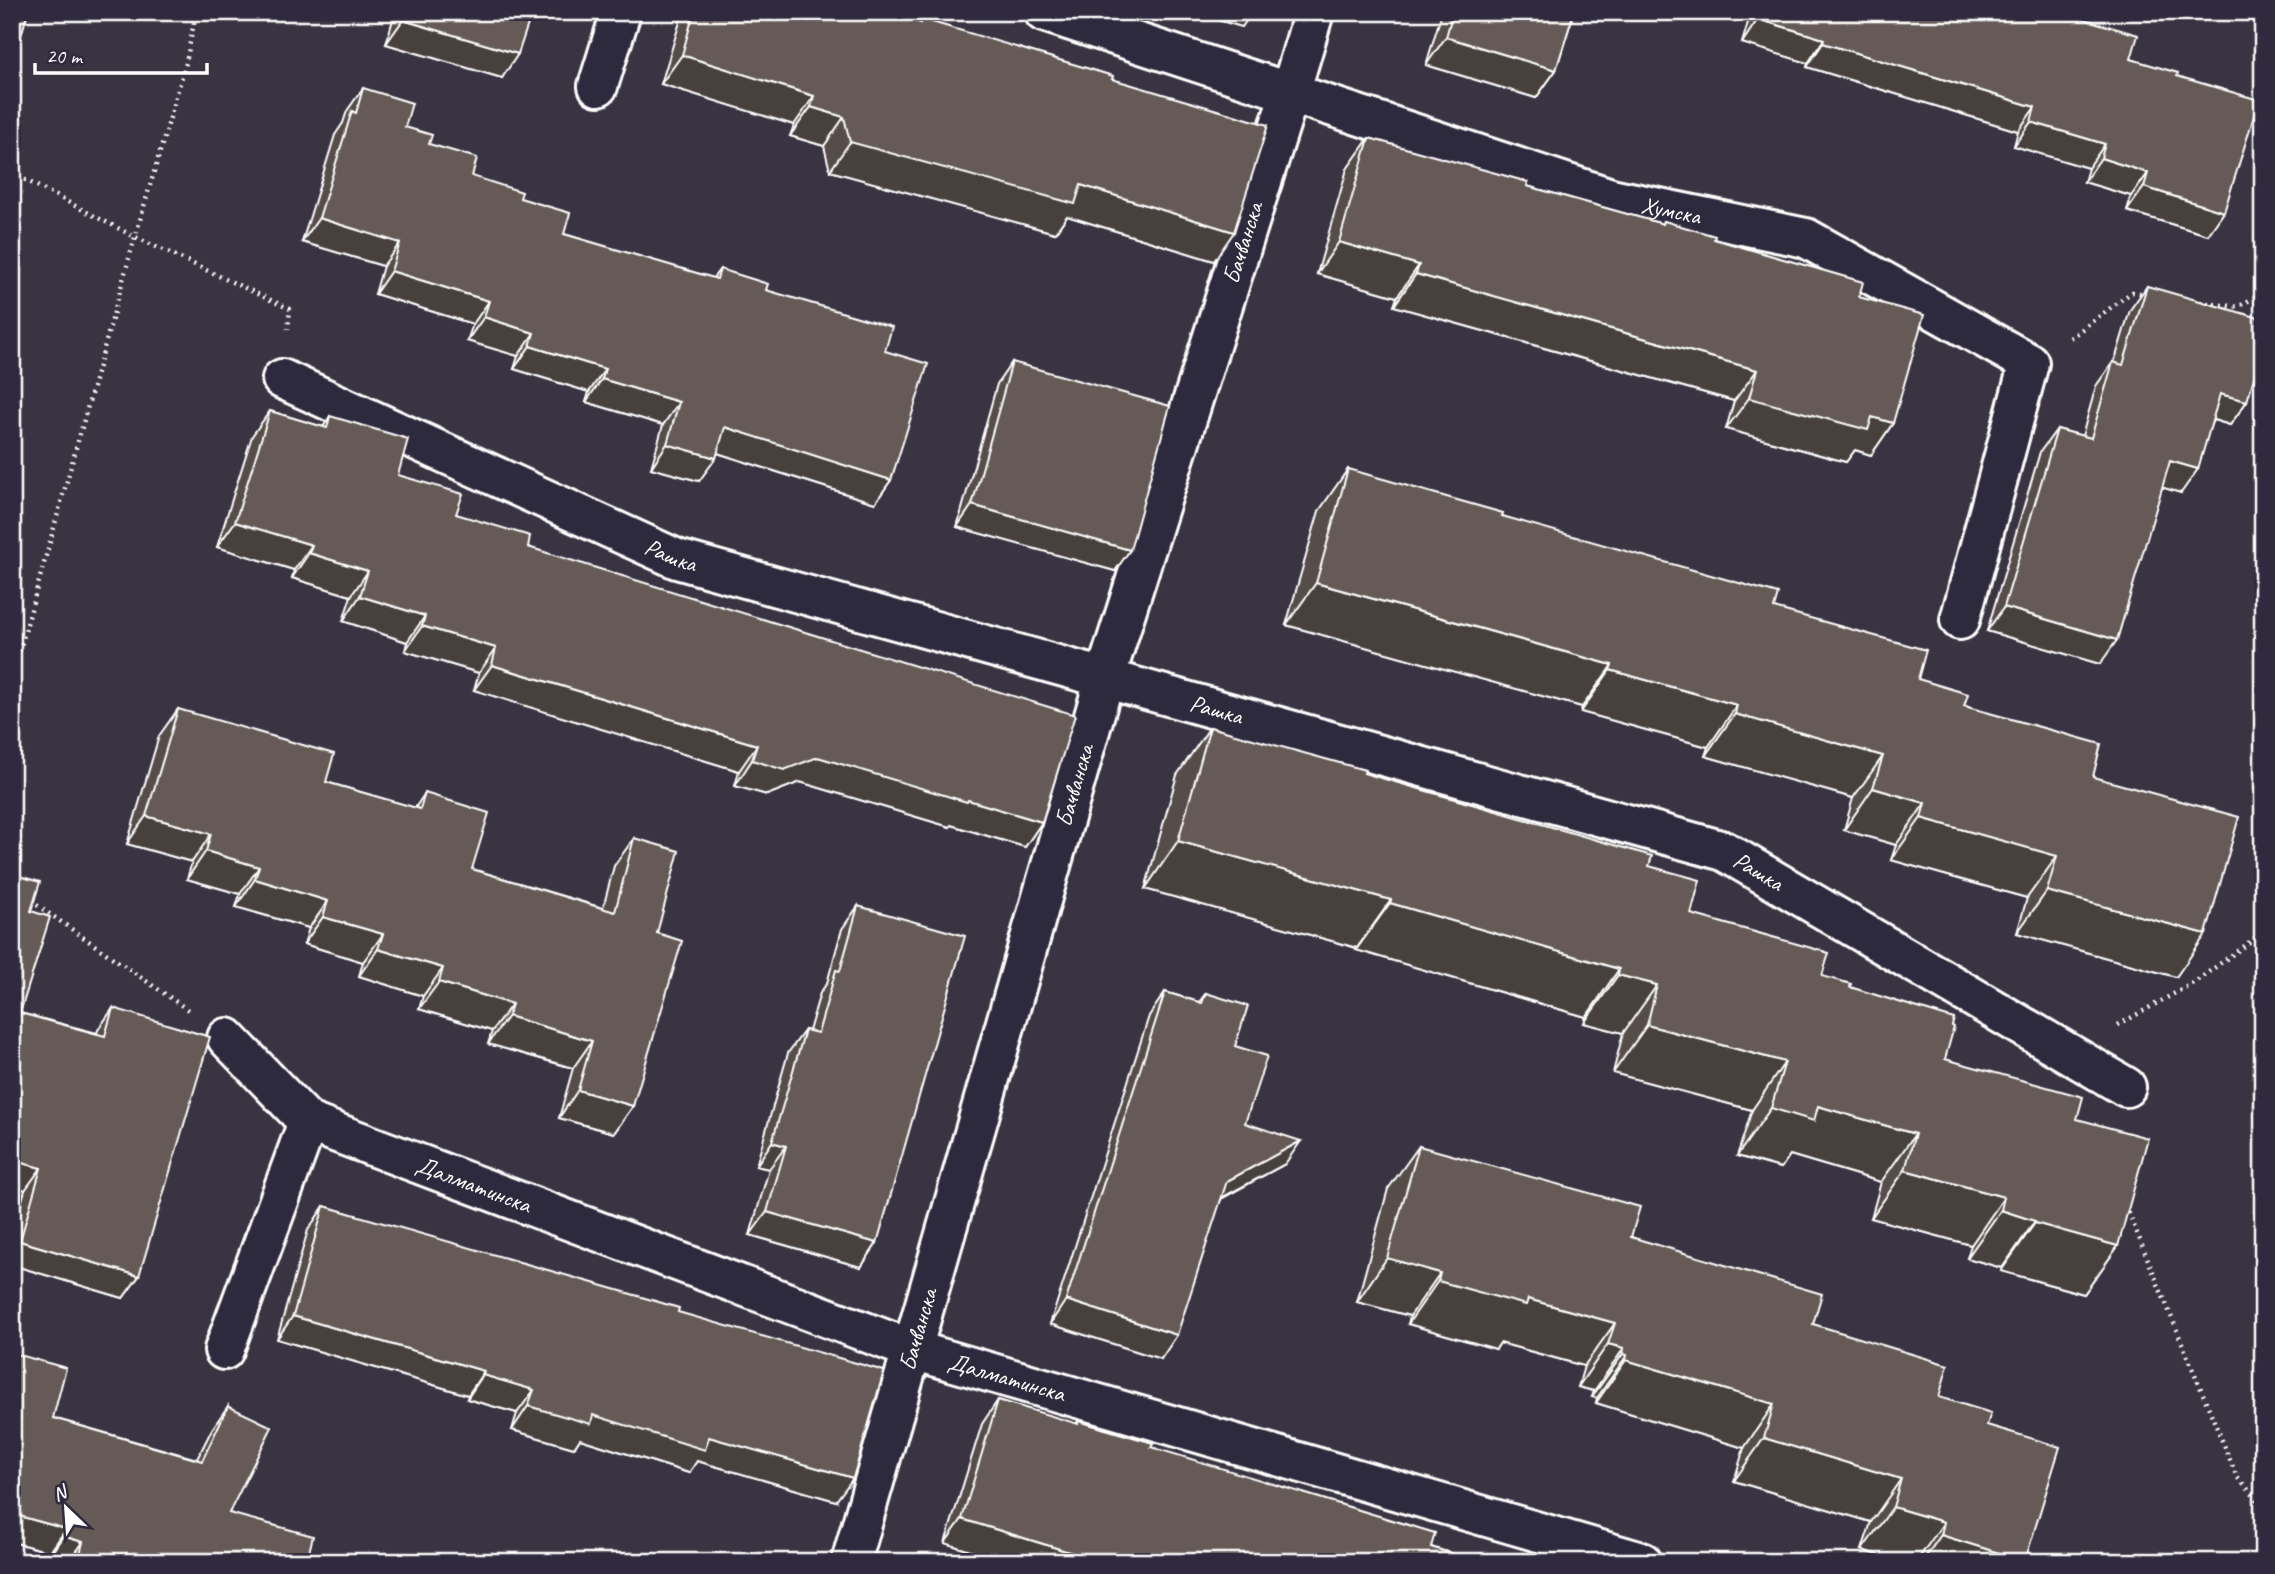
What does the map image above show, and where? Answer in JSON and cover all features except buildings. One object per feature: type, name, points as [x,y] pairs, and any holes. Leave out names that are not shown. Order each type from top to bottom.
[{"type":"street","points":[[598,86],[621,12]]},
{"type":"street","name":"Хумска","points":[[1044,12],[1611,198],[1805,238],[2029,363],[2027,370]]},
{"type":"street","name":"Бачванска","points":[[851,1562],[1105,678],[1314,12]]},
{"type":"street","points":[[1960,620],[2027,370]]},
{"type":"street","name":"Рашка","points":[[282,379],[677,559],[1724,852],[2126,1087]]},
{"type":"street","name":"Далматинска","points":[[227,1038],[307,1122],[913,1350],[1642,1562]]},
{"type":"street","points":[[224,1350],[307,1122]]},
{"type":"path","points":[[12,678],[186,63],[196,12]]},
{"type":"path","points":[[12,173],[135,237],[290,309],[282,379]]},
{"type":"path","points":[[2027,370],[2132,292],[2159,296]]},
{"type":"path","points":[[2199,302],[2238,307],[2263,292]]},
{"type":"path","points":[[23,896],[227,1038]]},
{"type":"path","points":[[2068,1052],[2195,982],[2259,935],[2263,920]]},
{"type":"path","points":[[2126,1205],[2237,1477],[2263,1506]]}]
